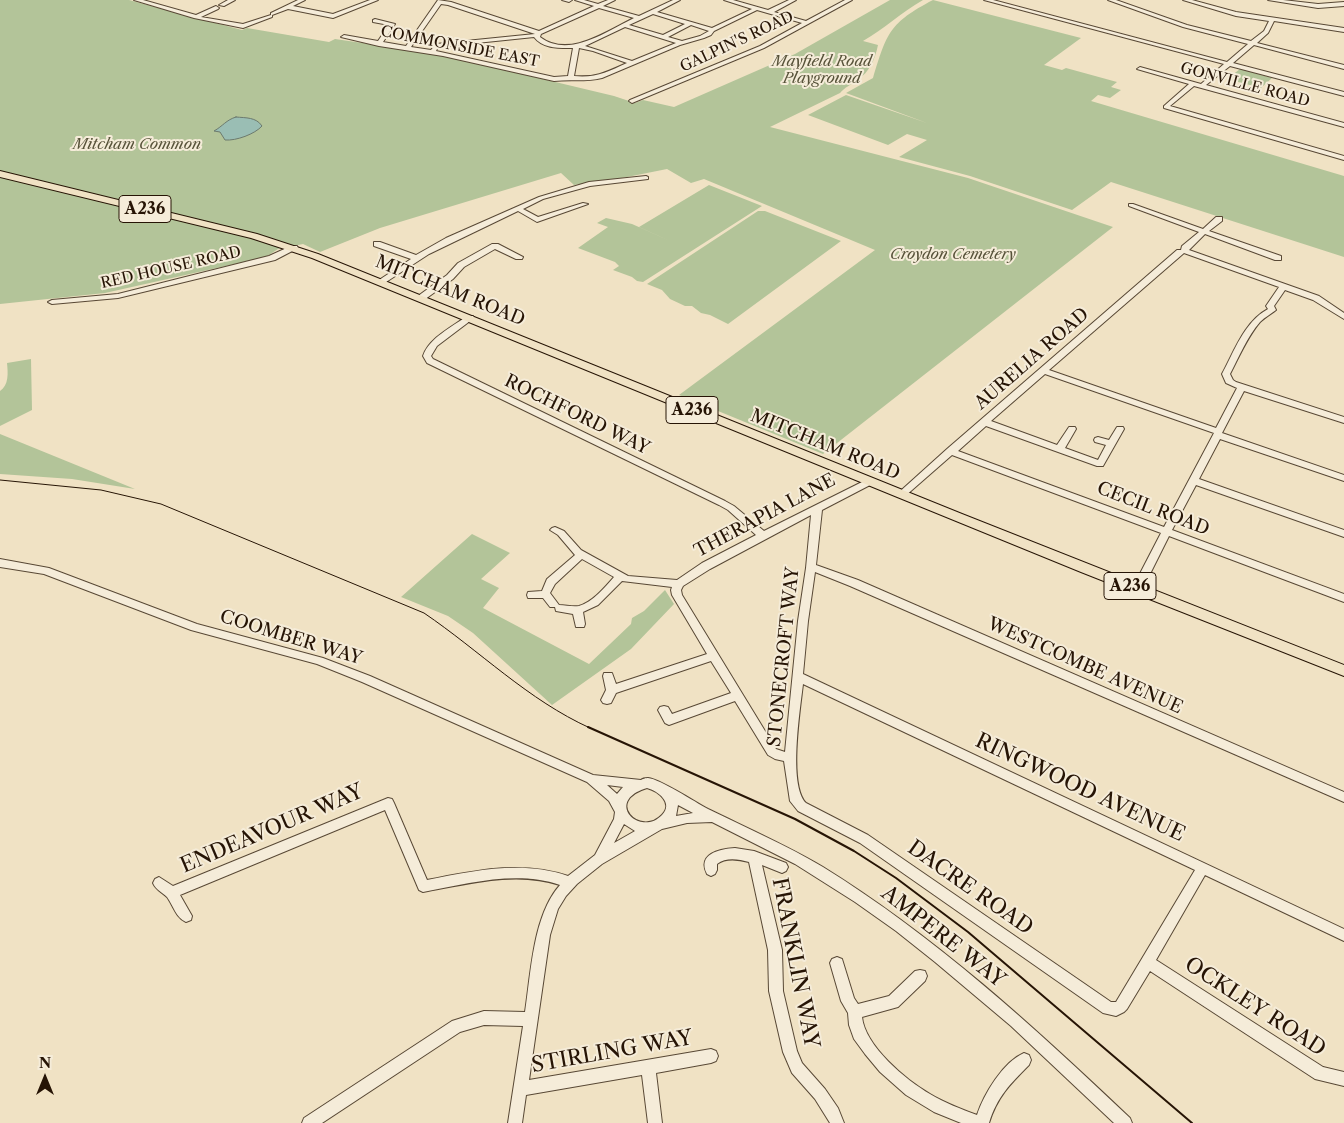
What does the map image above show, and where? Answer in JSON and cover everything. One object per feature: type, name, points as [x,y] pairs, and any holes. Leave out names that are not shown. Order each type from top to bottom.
[{"type":"main road","name":"A236","points":[[0,174],[237,232],[294,248]]},
{"type":"main road","name":"MITCHAM ROAD","points":[[294,248],[421,298],[901,495],[1344,671]]},
{"type":"street","points":[[137,0],[196,17],[247,26],[302,0]]},
{"type":"street","points":[[196,17],[232,0]]},
{"type":"street","points":[[288,7],[333,16],[375,0]]},
{"type":"street","points":[[453,4],[465,0]]},
{"type":"street","points":[[578,0],[639,18]]},
{"type":"street","points":[[413,42],[434,49],[538,34],[612,0]]},
{"type":"street","points":[[578,47],[677,0]]},
{"type":"street","points":[[726,0],[807,23]]},
{"type":"street","points":[[769,12],[793,0]]},
{"type":"street","name":"GALPIN'S ROAD","points":[[632,101],[726,63],[849,0]]},
{"type":"street","points":[[987,0],[1344,94]]},
{"type":"street","points":[[1007,5],[1016,0]]},
{"type":"street","points":[[1111,0],[1182,25],[1344,68]]},
{"type":"street","points":[[1186,0],[1223,11],[1344,30]]},
{"type":"street","points":[[1271,0],[1318,6],[1344,4]]},
{"type":"street","points":[[407,48],[440,1],[538,34],[541,41],[550,45],[578,47],[632,63]]},
{"type":"street","name":"COMMONSIDE EAST","points":[[344,37],[407,48],[434,49],[551,78],[597,78],[629,67],[632,63],[682,43],[702,38],[712,30],[756,8]]},
{"type":"street","points":[[653,12],[712,30]]},
{"type":"street","points":[[1204,84],[1266,32],[1272,20]]},
{"type":"street","points":[[375,21],[392,24],[379,44]]},
{"type":"street","points":[[663,37],[691,23]]},
{"type":"street","points":[[625,25],[682,43]]},
{"type":"street","points":[[571,77],[578,47]]},
{"type":"street","name":"GONVILLE ROAD","points":[[1140,69],[1193,84],[1204,84],[1344,125]]},
{"type":"street","points":[[1193,84],[1166,107],[1344,158]]},
{"type":"street","points":[[380,282],[416,258],[465,232],[517,208],[578,187],[646,178]]},
{"type":"street","points":[[517,208],[537,220],[585,204]]},
{"type":"street","points":[[1131,205],[1278,258]]},
{"type":"street","name":"AURELIA ROAD","points":[[901,495],[1179,253],[1185,251],[1185,248],[1219,219]]},
{"type":"street","points":[[377,244],[416,258]]},
{"type":"street","points":[[421,298],[450,277],[461,265],[498,245],[520,257]]},
{"type":"street","name":"RED HOUSE ROAD","points":[[52,302],[100,299],[128,294],[272,258],[294,248]]},
{"type":"street","points":[[1185,251],[1319,300],[1344,317]]},
{"type":"street","points":[[1284,286],[1270,306],[1272,310],[1256,320],[1226,374],[1229,381],[1242,387],[1344,420]]},
{"type":"street","name":"ROCHFORD WAY","points":[[470,318],[431,347],[427,356],[430,361],[722,503],[731,508],[762,536]]},
{"type":"street","points":[[1042,372],[1344,478]]},
{"type":"street","points":[[1137,589],[1242,387]]},
{"type":"street","points":[[984,422],[1100,464],[1120,429]]},
{"type":"street","points":[[1059,450],[1072,429]]},
{"type":"street","points":[[1098,440],[1112,444]]},
{"type":"street","name":"CECIL ROAD","points":[[950,451],[1344,598]]},
{"type":"street","points":[[1194,481],[1344,534]]},
{"type":"street","name":"THERAPIA LANE","points":[[679,584],[706,566],[869,482]]},
{"type":"street","name":"STONECROFT WAY","points":[[802,807],[794,796],[790,757],[803,621],[817,508]]},
{"type":"street","points":[[556,530],[581,555],[621,576],[633,581],[679,584],[676,590],[677,595],[772,752],[780,756],[790,757]]},
{"type":"street","points":[[545,594],[551,582],[581,555]]},
{"type":"street","name":"COOMBER WAY","points":[[0,563],[45,571],[190,625],[289,651],[326,663],[591,779],[613,797],[620,810]]},
{"type":"street","name":"WESTCOMBE AVENUE","points":[[811,568],[821,570],[854,584],[1344,798]]},
{"type":"street","points":[[532,595],[545,594],[557,606],[578,611],[591,606],[621,576]]},
{"type":"street","points":[[578,611],[580,624]]},
{"type":"street","points":[[612,690],[714,656]]},
{"type":"street","points":[[607,700],[612,690],[608,676]]},
{"type":"street","name":"RINGWOOD AVENUE","points":[[799,677],[1344,935]]},
{"type":"street","points":[[664,710],[669,720],[738,695]]},
{"type":"street","name":"COOMBER WAY","points":[[591,779],[639,784]]},
{"type":"street","points":[[515,1123],[546,924],[554,904],[571,883],[600,857],[666,821],[672,810],[671,798],[667,792],[654,784],[639,784],[626,791],[622,796],[620,820],[600,857]]},
{"type":"street","name":"AMPERE WAY","points":[[667,792],[711,818],[740,829],[789,854],[875,908],[925,945],[990,999],[1125,1123]]},
{"type":"street","name":"ENDEAVOUR WAY","points":[[171,893],[388,802],[423,886],[521,872],[548,874],[571,883]]},
{"type":"street","name":"DACRE ROAD","points":[[802,807],[864,839],[1111,1009],[1121,1007],[1148,962]]},
{"type":"street","points":[[620,810],[624,819],[637,827],[656,826]]},
{"type":"street","name":"AMPERE WAY","points":[[656,826],[687,818],[711,818]]},
{"type":"street","name":"FRANKLIN WAY","points":[[711,870],[710,862],[714,857],[731,854],[754,857],[782,867]]},
{"type":"street","name":"FRANKLIN WAY","points":[[754,857],[775,950],[776,991],[790,1052],[798,1068],[833,1113],[837,1123]]},
{"type":"street","points":[[1148,962],[1203,868]]},
{"type":"street","points":[[160,883],[171,893],[186,916]]},
{"type":"street","name":"OCKLEY ROAD","points":[[1148,962],[1320,1074],[1344,1079]]},
{"type":"street","points":[[837,963],[848,1001],[855,1011],[855,1023],[864,1042],[917,1095],[978,1123]]},
{"type":"street","points":[[855,1011],[893,1002],[920,976]]},
{"type":"street","points":[[309,1123],[463,1023],[484,1018],[530,1019]]},
{"type":"street","name":"STIRLING WAY","points":[[520,1089],[710,1056]]},
{"type":"street","points":[[982,1123],[987,1105],[998,1085],[1024,1060]]},
{"type":"street","points":[[648,1067],[655,1123]]},
{"type":"green space","name":"Mitcham Common","points":[[0,0],[129,0],[242,30],[247,28],[329,42],[335,39],[438,54],[614,96],[635,103],[643,100],[674,107],[795,54],[890,0],[923,0],[863,41],[878,45],[871,65],[862,77],[840,93],[770,127],[968,178],[1113,227],[823,454],[679,395],[875,250],[704,179],[691,183],[667,169],[574,185],[561,173],[380,228],[320,252],[303,244],[278,249],[266,257],[105,293],[0,304]]},
{"type":"green space","points":[[933,0],[1081,38],[1044,65],[1062,70],[1066,68],[1117,82],[1111,87],[1121,90],[1110,98],[1098,95],[1091,101],[1344,176],[1344,257],[1111,182],[1072,210],[970,176],[899,157],[927,140],[907,134],[888,145],[808,115],[846,95],[927,123],[846,93],[873,78],[882,50],[898,23],[918,8]]},
{"type":"green space","points":[[1240,69],[1272,78],[1261,88],[1227,79]]},
{"type":"green space","points":[[709,185],[762,206],[643,282],[613,270],[619,266],[615,262],[578,248],[608,227],[597,223],[606,218],[632,224],[677,244],[639,227]]},
{"type":"green space","points":[[758,211],[765,211],[841,241],[728,324],[710,315],[701,313],[692,306],[685,306],[670,299],[662,290],[647,284]]},
{"type":"green space","points":[[31,359],[32,410],[0,426],[0,391],[5,386],[8,375],[7,363]]},
{"type":"green space","points":[[0,434],[135,489],[72,479],[0,474]]},
{"type":"green space","points":[[472,534],[510,553],[481,579],[499,588],[483,608],[589,664],[631,624],[632,618],[644,611],[665,590],[674,604],[631,649],[552,705],[473,633],[448,616],[401,597]]},
{"type":"water","points":[[236,117],[254,119],[262,126],[250,134],[229,140],[225,140],[220,132],[214,131]]},
{"type":"tram line","points":[[0,480],[101,490],[161,504],[424,613],[546,704],[590,728]]},
{"type":"tram line","points":[[588,727],[795,819],[854,851],[896,878],[968,932],[1192,1123]]},
{"type":"park label","name":"Mayfield Road Playground","points":[[822,70]]},
{"type":"park label","name":"Croydon Cemetery","points":[[953,255]]}]
